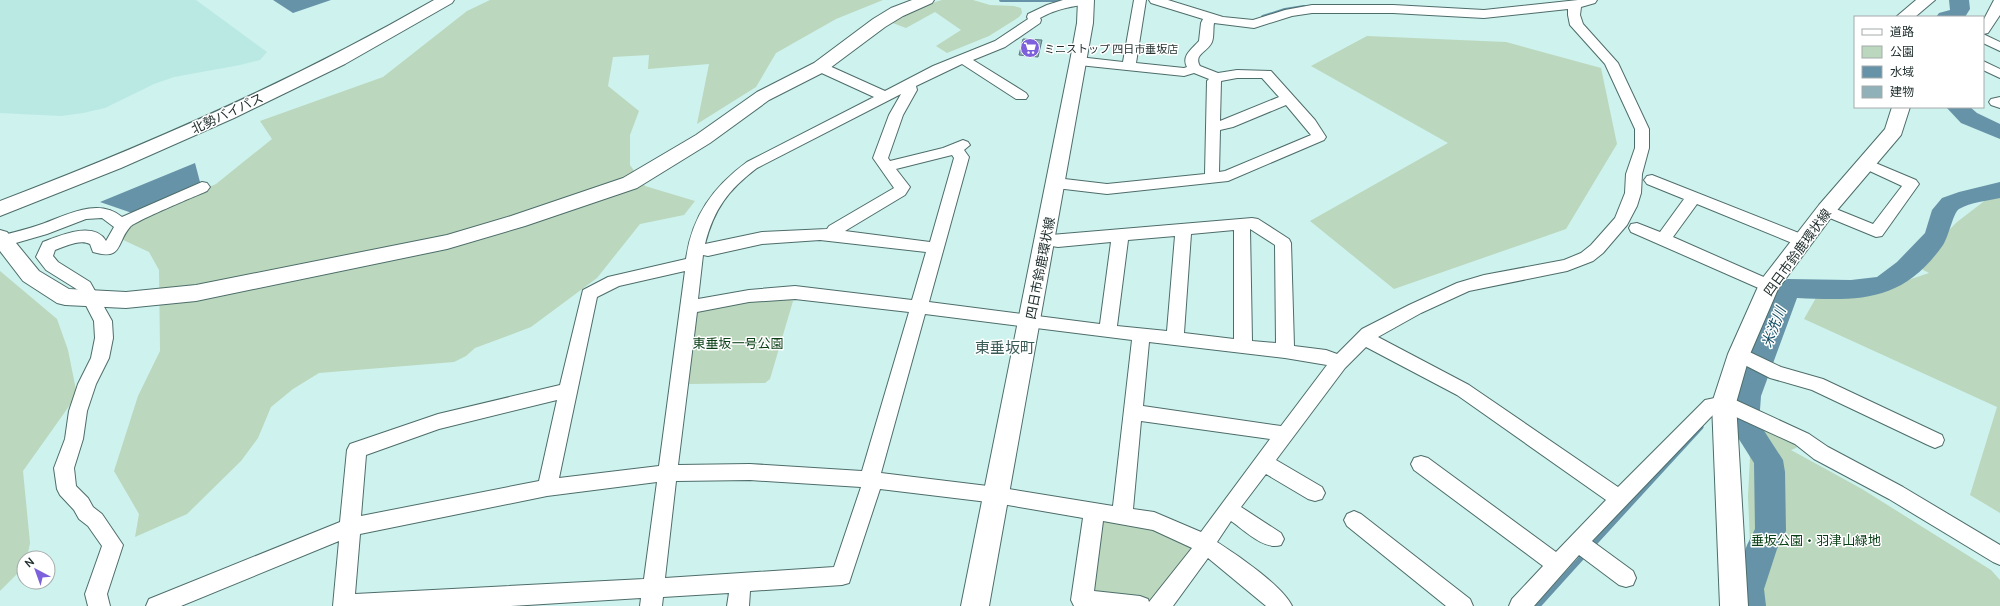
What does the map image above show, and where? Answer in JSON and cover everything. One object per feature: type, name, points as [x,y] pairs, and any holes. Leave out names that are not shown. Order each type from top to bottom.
[{"type":"main road","name":"北勢バイパス","points":[[0,209],[129,158],[224,115],[304,77],[446,0]]},
{"type":"main road","points":[[1,239],[31,276],[65,297],[126,300],[196,292],[447,242],[518,221],[630,183],[703,139],[763,96],[820,67],[879,23],[897,12],[926,0]]},
{"type":"main road","name":"四日市鈴鹿環状線","points":[[975,606],[1079,61],[1085,23],[1086,0]]},
{"type":"main road","points":[[1905,16],[1927,0]]},
{"type":"main road","name":"四日市鈴鹿環状線","points":[[1734,606],[1729,405],[1757,311],[1770,286],[1826,210],[1894,131],[1901,108]]},
{"type":"street","points":[[652,597],[666,473],[695,255],[709,210],[727,185],[740,174],[771,154],[908,84],[963,58],[1000,44],[1035,20],[1033,17],[1045,9],[1074,1],[1086,0]]},
{"type":"street","points":[[1129,66],[1140,0]]},
{"type":"street","points":[[1155,0],[1209,19],[1247,23],[1312,9],[1393,9],[1470,14],[1575,5],[1591,0]]},
{"type":"street","points":[[1984,29],[1995,13],[1997,2]]},
{"type":"street","points":[[1158,606],[1162,604],[1206,545],[1212,531],[1284,434],[1339,363],[1368,334],[1415,309],[1463,287],[1484,281],[1567,265],[1588,257],[1597,249],[1621,221],[1629,206],[1632,194],[1634,174],[1642,148],[1642,129],[1611,63],[1577,25],[1574,15],[1575,5]]},
{"type":"street","points":[[1056,183],[1107,189],[1228,176],[1319,137],[1310,122],[1266,74],[1237,74],[1216,78],[1195,69],[1191,62],[1192,56],[1206,42],[1209,19]]},
{"type":"street","points":[[1984,39],[2000,47]]},
{"type":"street","points":[[963,58],[1021,96]]},
{"type":"street","points":[[1079,61],[1184,72],[1195,69]]},
{"type":"street","points":[[1984,66],[2000,74]]},
{"type":"street","points":[[820,67],[884,96]]},
{"type":"street","points":[[1213,178],[1211,168],[1212,127],[1214,81],[1216,78]]},
{"type":"street","points":[[832,236],[835,230],[900,191],[902,187],[880,158],[896,116],[910,90],[908,84]]},
{"type":"street","points":[[1212,127],[1228,124],[1288,99]]},
{"type":"street","points":[[2000,101],[1996,102],[2000,104]]},
{"type":"street","points":[[568,390],[438,422],[357,450],[344,604],[540,595],[652,597],[740,582],[842,576],[962,157],[959,147],[886,167]]},
{"type":"street","points":[[1826,210],[1876,232],[1911,184],[1866,164]]},
{"type":"street","points":[[1652,180],[1803,242]]},
{"type":"street","points":[[99,606],[96,594],[113,545],[95,520],[86,513],[81,504],[67,489],[64,468],[74,439],[78,411],[87,384],[100,358],[104,338],[103,321],[84,286],[52,266],[44,257],[49,246],[68,239],[87,236],[98,241],[99,248],[106,250],[117,234],[202,187]]},
{"type":"street","points":[[1663,240],[1694,197]]},
{"type":"street","points":[[1,239],[33,233],[78,216],[94,213],[102,213],[112,217],[117,234]]},
{"type":"street","points":[[1045,240],[1058,241],[1120,236],[1252,223],[1283,243],[1286,351]]},
{"type":"street","points":[[1242,225],[1244,347]]},
{"type":"street","points":[[1637,228],[1770,286]]},
{"type":"street","points":[[1175,339],[1183,230]]},
{"type":"street","points":[[547,488],[589,294],[614,281],[708,250],[762,238],[820,234],[936,248]]},
{"type":"street","points":[[1108,331],[1120,236]]},
{"type":"street","points":[[688,307],[745,297],[800,292],[1108,331],[1326,356],[1339,363]]},
{"type":"street","points":[[1122,516],[1141,334]]},
{"type":"street","points":[[1364,338],[1464,390],[1620,499]]},
{"type":"street","points":[[1743,356],[1776,373],[1817,384],[1934,440]]},
{"type":"street","points":[[1520,606],[1558,565],[1585,548],[1620,499],[1712,405],[1729,405],[1802,439],[1821,453],[1896,493],[2000,556]]},
{"type":"street","points":[[1132,412],[1270,430],[1284,434]]},
{"type":"street","points":[[1263,462],[1315,493]]},
{"type":"street","points":[[1421,464],[1558,565]]},
{"type":"street","points":[[157,606],[350,527],[547,488],[666,473],[750,472],[871,479],[996,495],[1154,521],[1177,529],[1206,545],[1241,570],[1281,606]]},
{"type":"street","points":[[1228,509],[1274,539]]},
{"type":"street","points":[[1094,511],[1082,603],[1140,606]]},
{"type":"street","points":[[1354,520],[1462,606]]},
{"type":"street","points":[[1585,548],[1626,578]]},
{"type":"street","points":[[738,606],[740,582]]},
{"type":"shaded area","points":[[0,0],[196,0],[267,52],[260,60],[174,77],[154,84],[105,108],[61,116],[0,113]]},
{"type":"green space","points":[[490,0],[883,0],[836,19],[776,53],[756,87],[697,124],[709,64],[648,69],[649,55],[613,57],[608,86],[639,111],[630,135],[630,165],[645,186],[695,201],[684,215],[640,224],[597,278],[531,327],[475,348],[466,356],[454,362],[319,373],[293,389],[271,407],[258,438],[241,461],[187,514],[135,537],[139,514],[114,471],[138,396],[160,351],[159,270],[149,252],[121,239],[129,223],[216,184],[272,139],[260,121],[383,77],[467,11]]},
{"type":"green space","points":[[942,0],[973,0],[990,5],[1014,6],[1021,8],[1022,13],[1019,17],[989,36],[947,53],[936,46],[961,30],[935,12],[906,28],[890,22],[918,7]]},
{"type":"green space","points":[[1367,36],[1506,42],[1601,68],[1617,144],[1566,229],[1394,289],[1310,221],[1448,143],[1311,66]]},
{"type":"green space","points":[[2000,189],[2000,513],[1970,495],[1997,407],[1804,319],[1817,296],[1890,286],[1929,273],[1914,265],[1957,222]]},
{"type":"green space","points":[[0,271],[57,319],[68,350],[77,395],[23,471],[30,543],[29,550],[16,550],[16,575],[0,591]]},
{"type":"green space","name":"東垂坂一号公園","points":[[790,297],[793,301],[770,379],[765,383],[689,384],[685,381],[694,313],[699,309]]},
{"type":"green space","name":"垂坂公園・羽津山緑地","points":[[1767,424],[1800,441],[1796,448],[1791,450],[1862,489],[1991,570],[2000,580],[2000,606],[1743,606],[1742,589],[1750,543],[1748,496],[1750,458],[1747,445],[1736,427],[1762,433]]},
{"type":"green space","points":[[1105,520],[1150,529],[1189,545],[1193,553],[1156,599],[1146,601],[1095,596],[1090,590],[1097,525]]},
{"type":"water","points":[[273,0],[331,0],[293,13]]},
{"type":"water","points":[[195,163],[200,182],[132,213],[100,202]]},
{"type":"building","name":"ミニストップ 四日市垂坂店","points":[[1023,39],[1042,40],[1038,57],[1019,55]]},
{"type":"waterway","points":[[1001,0],[1064,0]]},
{"type":"waterway","name":"米洗川","points":[[1950,16],[1957,14],[1960,9],[1959,0]]},
{"type":"waterway","points":[[1263,17],[1285,10],[1304,7]]},
{"type":"waterway","name":"米洗川","points":[[1958,108],[1969,118],[2000,132]]},
{"type":"waterway","name":"米洗川","points":[[1750,606],[1748,589],[1763,545],[1771,531],[1770,472],[1768,460],[1744,425],[1747,396],[1788,288],[1851,290],[1863,289],[1886,283],[1906,268],[1934,239],[1937,234],[1944,210],[1950,204],[1968,197],[2000,190]]},
{"type":"waterway","points":[[1591,547],[1701,427]]},
{"type":"waterway","points":[[1538,606],[1585,554]]},
{"type":"place","name":"ミニストップ 四日市垂坂店","points":[[1030,48]]},
{"type":"district","name":"東垂坂町","points":[[1005,347]]}]
